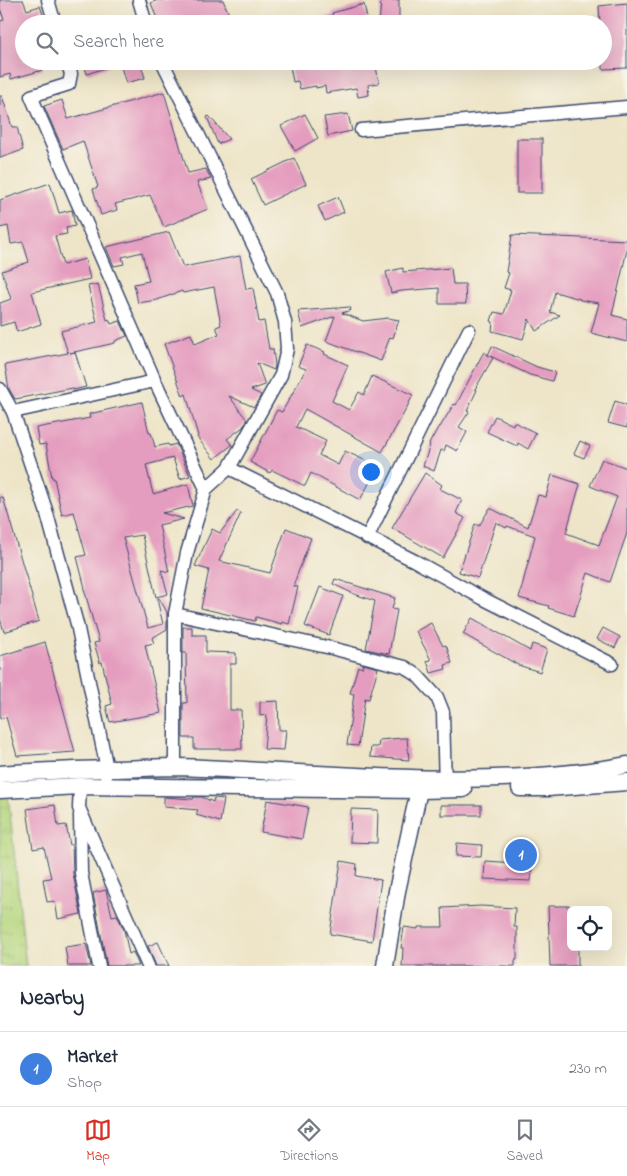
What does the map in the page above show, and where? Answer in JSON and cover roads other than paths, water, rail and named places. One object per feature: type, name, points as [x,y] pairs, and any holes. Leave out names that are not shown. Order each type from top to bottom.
[{"type":"street","points":[[48,0],[52,15]]},
{"type":"street","points":[[139,0],[143,15]]},
{"type":"street","points":[[70,70],[69,84],[31,96],[155,381],[206,489]]},
{"type":"street","points":[[166,70],[277,293],[285,322],[287,349],[281,374],[229,468],[206,489],[187,553],[175,614],[175,767]]},
{"type":"street","points":[[361,130],[627,107]]},
{"type":"street","points":[[367,538],[468,330]]},
{"type":"street","points":[[13,412],[155,381]]},
{"type":"street","points":[[0,389],[13,412],[46,510],[77,624],[107,769],[105,786]]},
{"type":"street","points":[[229,468],[415,561],[482,598],[612,664]]},
{"type":"street","points":[[175,614],[331,648],[405,667],[417,675],[437,698],[443,712],[445,784]]},
{"type":"street","points":[[445,784],[585,773],[627,765]]},
{"type":"street","points":[[0,774],[175,767],[328,781],[547,788],[627,782]]},
{"type":"street","points":[[189,787],[192,768]]},
{"type":"street","points":[[0,790],[80,786],[189,787],[328,781]]},
{"type":"street","points":[[385,966],[397,891],[419,784]]},
{"type":"street","points":[[80,786],[81,873],[99,966]]},
{"type":"street","points":[[80,808],[148,966]]},
{"type":"place","name":"Market","points":[[521,855]]}]
